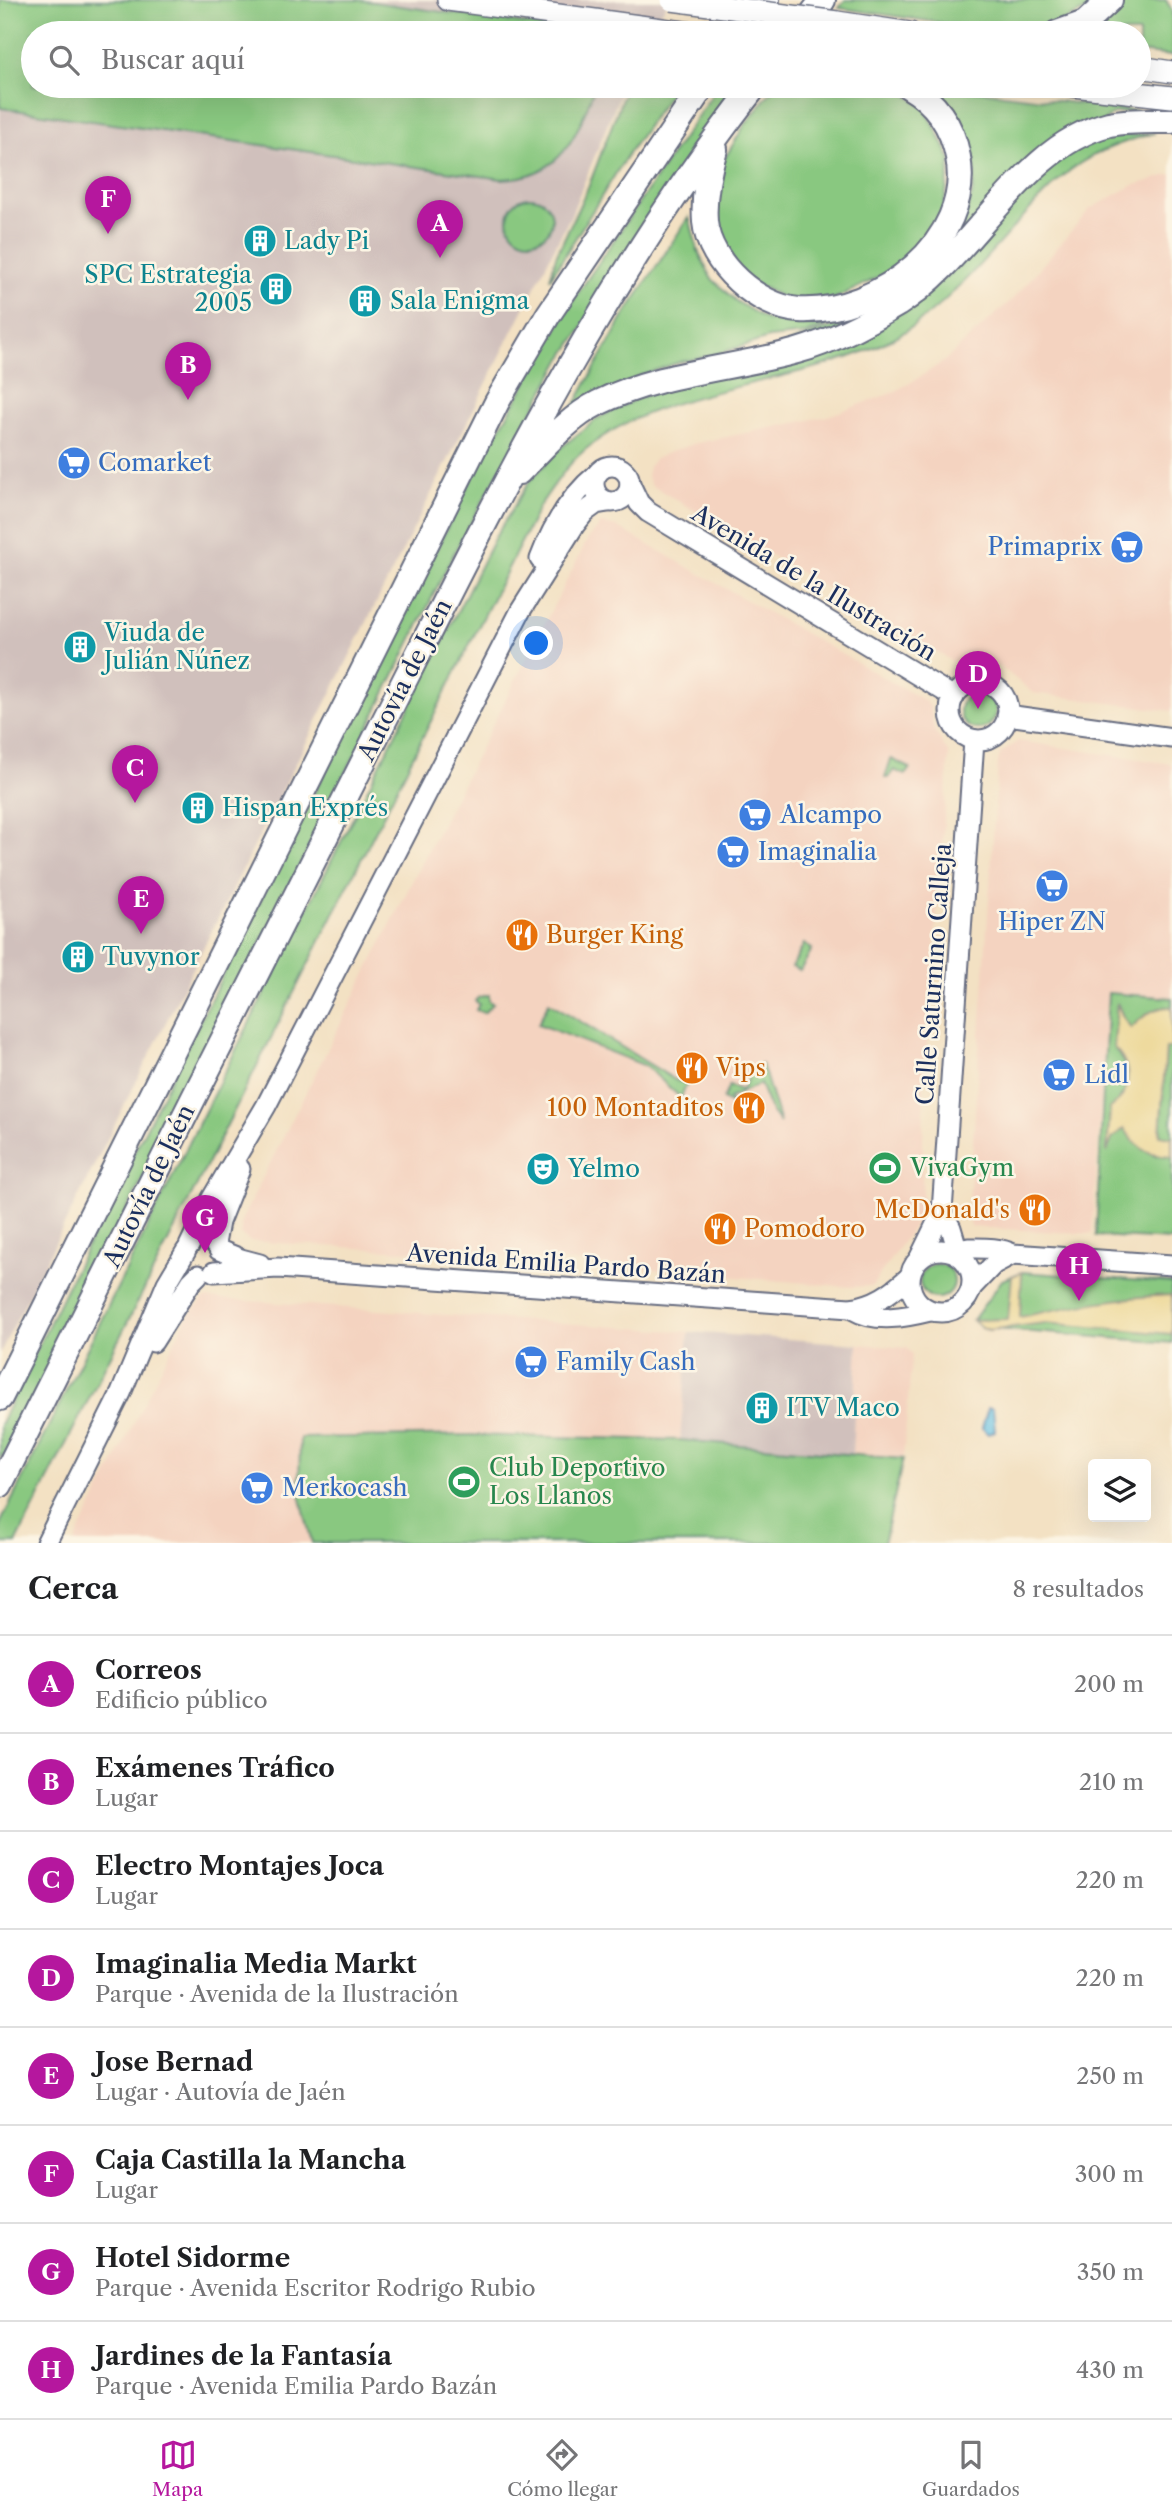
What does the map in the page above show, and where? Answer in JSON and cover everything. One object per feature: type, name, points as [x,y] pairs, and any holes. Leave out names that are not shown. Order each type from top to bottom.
[{"type":"highway","points":[[736,21],[751,0]]},
{"type":"highway","points":[[751,21],[767,0]]},
{"type":"highway","points":[[806,21],[823,0]]},
{"type":"highway","points":[[1088,21],[1110,0]]},
{"type":"highway","points":[[497,402],[548,305],[683,98]]},
{"type":"highway","name":"Autovía de Jaén","points":[[0,1398],[497,402],[548,315],[695,98]]},
{"type":"highway","name":"Autovía de Jaén","points":[[0,1485],[217,1048],[535,425],[633,258],[719,132],[746,98]]},
{"type":"highway","points":[[719,132],[706,181],[705,225],[723,263],[736,279],[757,296],[776,306],[800,310],[855,301],[906,274],[927,254],[955,210],[961,173],[950,129],[938,109],[926,98]]},
{"type":"highway","points":[[501,490],[562,429],[596,404],[641,385],[798,351],[831,340],[900,303],[962,249],[1035,166],[1071,139],[1109,124],[1172,121]]},
{"type":"main road","points":[[449,0],[598,21]]},
{"type":"main road","points":[[672,0],[830,21]]},
{"type":"main road","points":[[1151,69],[1172,72]]},
{"type":"main road","points":[[1151,95],[1172,97]]},
{"type":"street","points":[[46,1543],[121,1393],[164,1290],[212,1198],[260,1119],[521,610],[585,512],[596,504],[611,502],[628,494],[630,484],[626,472],[615,466],[606,467],[585,484],[566,506],[542,554],[521,610]]},
{"type":"street","points":[[597,474],[595,490],[601,499],[611,502]]},
{"type":"street","name":"Avenida de la Ilustración","points":[[630,484],[639,503],[648,512],[954,696]]},
{"type":"street","name":"Avenida de la Ilustración","points":[[611,502],[648,512]]},
{"type":"street","points":[[983,682],[994,686],[1005,698],[1007,715],[1000,731],[992,737],[974,740],[954,727],[950,712],[954,696],[961,688],[983,682]]},
{"type":"street","points":[[1007,715],[1172,737]]},
{"type":"street","name":"Calle Saturnino Calleja","points":[[920,1257],[942,1212],[974,740]]},
{"type":"street","points":[[121,1393],[183,1293],[220,1261],[217,1247],[219,1222],[260,1119]]},
{"type":"street","name":"Calle Saturnino Calleja","points":[[942,1212],[951,1228],[960,1256]]},
{"type":"street","points":[[206,1273],[188,1268],[185,1257],[187,1248],[199,1240],[211,1241],[217,1247]]},
{"type":"street","name":"Avenida Emilia Pardo Bazán","points":[[217,1247],[241,1259],[278,1268]]},
{"type":"street","points":[[960,1256],[968,1248],[981,1248],[1013,1254],[1172,1265]]},
{"type":"street","points":[[972,1287],[970,1269],[960,1256],[951,1251],[935,1250],[920,1257],[909,1277],[909,1285],[916,1301],[930,1311],[947,1312],[964,1303],[972,1287],[994,1264],[1013,1254]]},
{"type":"street","name":"Avenida Emilia Pardo Bazán","points":[[206,1273],[278,1268],[850,1308],[873,1303],[891,1294],[909,1277]]},
{"type":"street","name":"Avenida Emilia Pardo Bazán","points":[[850,1308],[861,1314],[901,1319],[930,1311]]},
{"type":"shaded area","points":[[0,0],[669,0],[656,21],[21,21],[21,98],[618,98],[571,215],[0,1353]]},
{"type":"shaded area","points":[[1172,174],[1172,711],[1033,693],[1001,667],[985,663],[962,667],[651,485],[647,476],[649,467],[654,459],[667,453],[697,443],[828,416],[892,393],[915,380],[943,362],[1015,297],[1090,209],[1132,186]]},
{"type":"shaded area","points":[[601,524],[617,527],[925,701],[930,706],[934,730],[949,754],[924,1084],[922,1202],[917,1221],[872,1286],[851,1287],[559,1261],[250,1241],[241,1235],[241,1221],[417,872],[588,539]]},
{"type":"shaded area","points":[[1018,741],[1172,764],[1172,998],[1108,994],[1092,1234],[972,1227],[968,1219],[998,763],[1000,754]]},
{"type":"shaded area","points":[[205,1298],[689,1332],[680,1440],[470,1435],[300,1438],[299,1491],[312,1543],[74,1543],[187,1317]]},
{"type":"shaded area","points":[[689,1332],[858,1344],[852,1454],[680,1440]]},
{"type":"shaded area","points":[[858,1344],[907,1348],[912,1354],[903,1459],[852,1454]]},
{"type":"green space","points":[[0,0],[359,0],[505,21],[21,21],[21,98],[590,98],[574,136],[553,162],[540,171],[502,179],[0,108]]},
{"type":"green space","points":[[845,0],[1099,0],[1094,6],[1064,21],[928,21],[839,8]]},
{"type":"green space","points":[[1124,0],[1166,0],[1172,11],[1172,56],[1151,53],[1151,21],[1100,21]]},
{"type":"green space","points":[[622,98],[667,98],[628,154],[550,279],[556,256],[589,185]]},
{"type":"green space","points":[[710,98],[736,98],[561,360],[454,553],[4,1455],[0,1458],[0,1425],[77,1266],[476,470],[574,299]]},
{"type":"green space","points":[[766,98],[911,98],[925,107],[951,160],[942,219],[906,264],[834,299],[788,300],[741,277],[714,230],[717,171],[744,126]]},
{"type":"green space","points":[[941,98],[1036,98],[1139,111],[1114,113],[955,241],[972,195],[975,176],[970,142]]},
{"type":"green space","points":[[1155,133],[1105,150],[1071,170],[938,306],[892,339],[814,368],[685,400],[645,414],[609,433],[577,457],[566,469],[539,507],[16,1543],[0,1543],[0,1524],[206,1109],[494,539],[530,480],[563,446],[598,418],[636,399],[928,292],[969,257],[1014,204],[1050,168],[1075,148],[1098,138]]},
{"type":"green space","points":[[530,197],[545,204],[552,219],[545,234],[530,241],[515,234],[508,219],[515,204]]},
{"type":"green space","points":[[689,217],[698,251],[711,278],[736,301],[767,320],[827,326],[806,334],[769,338],[680,362],[642,375],[570,413],[624,316]]},
{"type":"green space","points":[[978,693],[991,698],[996,711],[991,724],[978,729],[965,724],[960,711],[965,698]]},
{"type":"green space","points":[[891,759],[910,768],[905,775],[894,770],[885,778]]},
{"type":"green space","points":[[804,944],[812,949],[800,971],[792,967]]},
{"type":"green space","points":[[1108,993],[1172,998],[1172,1007],[1149,1013],[1131,1029],[1117,1003],[1114,1048],[1124,1063],[1127,1079],[1123,1095],[1110,1109],[1108,1146],[1114,1135],[1124,1128],[1153,1155],[1172,1156],[1172,1240],[1096,1236]]},
{"type":"green space","points":[[489,995],[489,1001],[493,1003],[484,1013],[476,1010],[479,1004],[475,1001],[479,997]]},
{"type":"green space","points":[[549,1002],[677,1081],[687,1083],[681,1098],[646,1066],[538,1024]]},
{"type":"green space","points":[[1166,1047],[1172,1048],[1172,1137],[1160,1136]]},
{"type":"green space","points":[[762,1064],[780,1123],[771,1111],[760,1084],[729,1098],[731,1104],[723,1099],[729,1086],[742,1090],[753,1067]]},
{"type":"green space","points":[[937,1264],[949,1269],[954,1281],[949,1293],[937,1298],[925,1293],[920,1281],[925,1269]]},
{"type":"green space","points":[[1022,1272],[1172,1283],[1172,1343],[982,1328],[973,1320],[1002,1280]]},
{"type":"green space","points":[[470,1435],[680,1440],[903,1459],[884,1543],[312,1543],[299,1491],[300,1438]]},
{"type":"sand","points":[[1117,1003],[1131,1028],[1154,1010],[1172,1007],[1172,1048],[1166,1048],[1160,1135],[1172,1137],[1172,1156],[1144,1150],[1124,1128],[1112,1139],[1107,1152],[1110,1108],[1123,1095],[1127,1079],[1124,1063],[1114,1048]]},
{"type":"sand","points":[[1022,1272],[1020,1317],[1096,1303],[1172,1295],[1172,1334],[1045,1323],[989,1330],[982,1328],[973,1320],[1008,1319],[1012,1276]]},
{"type":"water","points":[[988,1408],[993,1408],[995,1431],[989,1434],[982,1428]]},
{"type":"place","name":"Caja Castilla la Mancha","points":[[108,234]]},
{"type":"place","name":"Lady Pi","points":[[260,241]]},
{"type":"place","name":"Correos","points":[[440,258]]},
{"type":"place","name":"SPC Estrategia 2005","points":[[276,289]]},
{"type":"place","name":"Sala Enigma","points":[[365,301]]},
{"type":"place","name":"Exámenes Tráfico","points":[[188,400]]},
{"type":"place","name":"Comarket","points":[[74,463]]},
{"type":"place","name":"Primaprix","points":[[1127,547]]},
{"type":"place","name":"Viuda de Julián Núñez","points":[[80,647]]},
{"type":"place","name":"Imaginalia Media Markt","points":[[978,709]]},
{"type":"place","name":"Electro Montajes Joca","points":[[135,803]]},
{"type":"place","name":"Hispan Exprés","points":[[198,808]]},
{"type":"place","name":"Alcampo","points":[[755,815]]},
{"type":"place","name":"Imaginalia","points":[[733,852]]},
{"type":"place","name":"Hiper ZN","points":[[1052,886]]},
{"type":"place","name":"Jose Bernad","points":[[141,934]]},
{"type":"place","name":"Burger King","points":[[522,935]]},
{"type":"place","name":"Tuvynor","points":[[78,957]]},
{"type":"place","name":"Vips","points":[[692,1068]]},
{"type":"place","name":"Lidl","points":[[1059,1075]]},
{"type":"place","name":"100 Montaditos","points":[[749,1108]]},
{"type":"place","name":"VivaGym","points":[[885,1168]]},
{"type":"place","name":"Yelmo","points":[[543,1169]]},
{"type":"place","name":"McDonald's","points":[[1035,1210]]},
{"type":"place","name":"Pomodoro","points":[[720,1229]]},
{"type":"place","name":"Hotel Sidorme","points":[[205,1253]]},
{"type":"place","name":"Jardines de la Fantasía","points":[[1079,1301]]},
{"type":"place","name":"Family Cash","points":[[531,1362]]},
{"type":"place","name":"ITV Maco","points":[[762,1408]]},
{"type":"place","name":"Club Deportivo Los Llanos","points":[[464,1482]]},
{"type":"place","name":"Merkocash","points":[[257,1488]]}]
